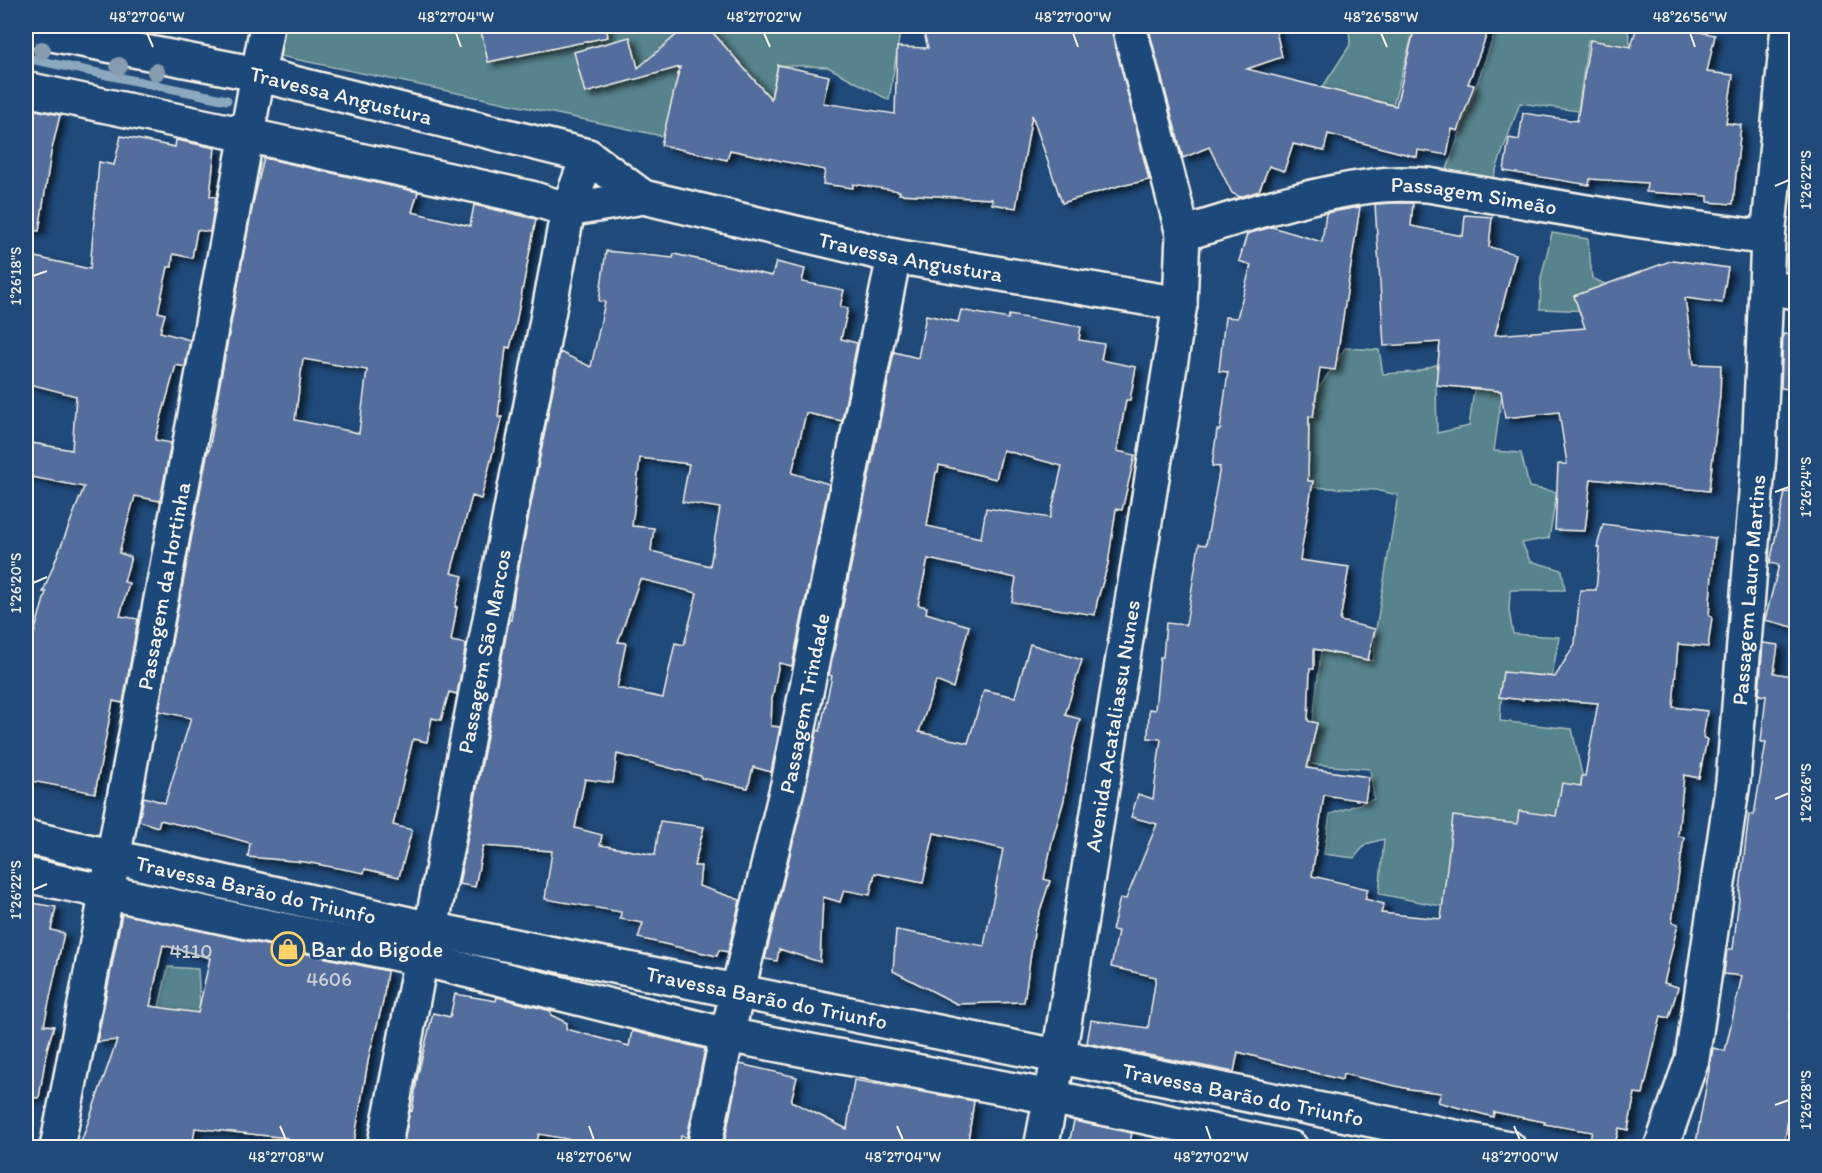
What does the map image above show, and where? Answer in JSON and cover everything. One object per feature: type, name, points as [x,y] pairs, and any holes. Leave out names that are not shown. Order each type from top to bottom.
[{"type":"street","name":"Passagem da Hortinha","points":[[57,1148],[107,891],[267,26]]},
{"type":"street","points":[[1129,26],[1183,234],[1180,303]]},
{"type":"street","name":"Passagem Lauro Martins","points":[[1661,1148],[1692,1059],[1733,782],[1759,455],[1781,289],[1768,238],[1788,26]]},
{"type":"street","name":"Travessa Angustura","points":[[26,29],[257,74],[588,156],[643,197]]},
{"type":"street","name":"Travessa Angustura","points":[[26,89],[531,198],[568,210],[643,197],[894,256],[1180,303]]},
{"type":"street","name":"Passagem São Marcos","points":[[384,1148],[426,944],[568,210],[588,156]]},
{"type":"street","name":"Passagem Simeão","points":[[1183,234],[1261,210],[1319,196],[1371,186],[1398,184],[1428,185],[1634,220],[1768,238]]},
{"type":"street","name":"Passagem Trindade","points":[[704,1148],[727,1035],[788,784],[894,256]]},
{"type":"street","name":"Avenida Acataliassu Nunes","points":[[1041,1148],[1059,1055],[1180,303]]},
{"type":"street","name":"Travessa Barão do Triunfo","points":[[26,837],[113,856],[426,944],[727,1035],[1051,1098],[1291,1148]]},
{"type":"street","name":"Travessa Barão do Triunfo","points":[[26,875],[107,891],[426,944],[738,991],[1509,1148]]},
{"type":"green space","points":[[283,26],[901,26],[889,100],[828,67],[778,65],[758,156],[275,55]]},
{"type":"green space","points":[[1349,26],[1415,26],[1393,105],[1322,88],[1350,45]]},
{"type":"green space","points":[[1484,26],[1619,26],[1628,31],[1631,47],[1588,40],[1578,111],[1520,103],[1490,186],[1446,172],[1496,29]]},
{"type":"green space","points":[[1552,233],[1588,239],[1592,278],[1613,288],[1592,311],[1540,309],[1541,278]]},
{"type":"green space","points":[[1345,348],[1379,350],[1383,374],[1415,372],[1438,364],[1437,433],[1469,426],[1475,384],[1502,393],[1494,451],[1521,453],[1529,487],[1557,492],[1549,538],[1522,543],[1530,561],[1562,570],[1565,590],[1510,590],[1509,611],[1513,634],[1559,637],[1552,676],[1503,672],[1500,721],[1572,729],[1582,775],[1573,827],[1451,908],[1379,894],[1384,839],[1366,844],[1354,858],[1324,854],[1330,814],[1374,799],[1370,769],[1308,764],[1321,650],[1373,661],[1398,495],[1375,490],[1305,487],[1286,428],[1313,417],[1318,389]]},
{"type":"green space","points":[[168,967],[198,969],[200,1007],[189,1060],[158,1052],[159,1007]]},
{"type":"building","points":[[480,26],[606,26],[608,37],[488,62]]},
{"type":"building","points":[[687,26],[707,26],[771,99],[778,65],[829,76],[823,103],[895,114],[897,47],[928,48],[922,26],[1111,26],[1149,180],[1125,184],[1062,203],[1032,115],[1016,208],[992,204],[992,199],[899,194],[900,191],[853,184],[853,188],[823,184],[825,170],[730,150],[727,160],[661,145],[680,67],[585,93],[574,52],[630,37],[638,68]]},
{"type":"building","points":[[1148,26],[1275,26],[1282,57],[1247,69],[1396,106],[1415,26],[1456,34],[1459,26],[1490,26],[1468,84],[1474,85],[1458,131],[1452,129],[1447,155],[1418,150],[1417,157],[1328,134],[1324,151],[1293,144],[1284,171],[1269,166],[1259,191],[1240,197],[1232,193],[1209,147],[1183,158]]},
{"type":"building","points":[[1637,26],[1668,26],[1715,35],[1707,72],[1733,75],[1726,123],[1741,125],[1733,204],[1708,202],[1708,196],[1646,192],[1647,183],[1590,179],[1589,185],[1504,171],[1509,138],[1519,140],[1523,113],[1577,121],[1590,40],[1631,47]]},
{"type":"building","points":[[31,109],[60,115],[51,153],[39,231],[26,230],[26,131]]},
{"type":"building","points":[[121,136],[175,147],[176,140],[215,148],[210,196],[216,197],[210,232],[197,230],[192,258],[173,254],[172,267],[168,267],[158,312],[165,314],[160,332],[190,340],[185,367],[176,365],[155,440],[171,443],[160,501],[135,496],[119,553],[131,557],[124,582],[129,583],[120,616],[138,619],[123,703],[113,701],[95,793],[26,780],[26,661],[46,592],[43,592],[84,487],[26,476],[26,442],[72,450],[76,396],[26,383],[26,255],[90,269],[99,162],[114,165]]},
{"type":"building","points":[[264,158],[418,192],[412,212],[470,226],[474,205],[536,219],[515,328],[510,348],[506,347],[498,417],[502,417],[481,499],[472,496],[451,573],[463,576],[455,607],[457,607],[451,641],[466,644],[457,694],[449,692],[441,720],[432,718],[427,742],[413,739],[393,825],[412,830],[399,877],[365,869],[364,873],[305,862],[248,857],[250,843],[160,820],[158,827],[139,821],[144,797],[165,803],[191,718],[159,711],[209,451],[253,203]],"holes":[[[303,359],[367,370],[359,433],[295,420]]]},
{"type":"building","points":[[1413,203],[1411,226],[1463,236],[1465,215],[1492,217],[1489,247],[1516,254],[1495,335],[1585,328],[1574,296],[1673,260],[1728,268],[1722,303],[1685,298],[1694,364],[1721,365],[1720,395],[1709,491],[1591,479],[1585,531],[1555,530],[1558,464],[1567,464],[1559,412],[1505,418],[1501,391],[1436,385],[1440,342],[1384,346],[1375,204]]},
{"type":"building","points":[[1360,207],[1335,370],[1320,368],[1313,417],[1309,416],[1308,481],[1313,481],[1300,560],[1349,567],[1340,621],[1375,629],[1368,660],[1314,649],[1314,669],[1310,669],[1308,721],[1317,723],[1307,768],[1369,777],[1365,801],[1324,795],[1312,876],[1368,889],[1365,899],[1384,904],[1381,913],[1441,919],[1453,816],[1517,824],[1519,811],[1556,816],[1562,783],[1581,786],[1582,776],[1585,776],[1598,703],[1499,697],[1503,672],[1555,677],[1575,644],[1580,590],[1596,590],[1600,548],[1597,547],[1603,524],[1715,538],[1709,616],[1712,617],[1708,647],[1678,644],[1673,707],[1707,711],[1703,738],[1707,739],[1699,778],[1684,775],[1678,836],[1684,837],[1672,922],[1678,924],[1664,983],[1678,987],[1669,1018],[1661,1016],[1643,1094],[1635,1093],[1628,1130],[1619,1128],[1615,1144],[1590,1139],[1592,1132],[1494,1112],[1493,1117],[1438,1102],[1441,1093],[1409,1089],[1343,1074],[1342,1080],[1238,1052],[1234,1072],[1087,1043],[1091,1020],[1148,1028],[1156,977],[1111,967],[1118,931],[1112,930],[1120,898],[1126,899],[1157,824],[1131,817],[1138,794],[1153,799],[1161,739],[1148,738],[1149,709],[1155,710],[1166,623],[1186,625],[1199,544],[1206,545],[1220,467],[1212,466],[1217,430],[1220,430],[1228,372],[1219,371],[1225,317],[1237,318],[1251,265],[1239,261],[1247,234],[1272,227],[1322,242],[1326,213]]},
{"type":"building","points":[[606,251],[673,258],[674,254],[772,276],[776,262],[805,269],[802,282],[844,290],[840,307],[848,308],[841,339],[857,343],[842,421],[806,413],[792,473],[829,484],[792,666],[779,663],[772,699],[771,726],[780,727],[771,772],[753,767],[748,788],[701,778],[701,776],[617,754],[613,783],[585,779],[575,828],[602,835],[600,845],[655,855],[660,821],[704,827],[694,866],[701,866],[699,886],[740,900],[728,952],[719,950],[717,956],[638,938],[643,923],[620,919],[621,912],[545,899],[552,851],[483,846],[475,887],[459,884],[509,620],[511,620],[515,588],[560,352],[591,367],[605,302],[599,301]],"holes":[[[640,458],[689,464],[682,502],[720,508],[710,566],[651,551],[654,528],[632,526]],[[640,579],[697,593],[684,645],[675,643],[663,698],[617,688],[626,643],[618,642]]]},
{"type":"building","points":[[961,310],[1008,319],[1009,315],[1081,327],[1079,340],[1104,344],[1101,360],[1136,367],[1130,400],[1126,400],[1117,451],[1135,455],[1122,510],[1116,509],[1108,564],[1095,615],[1012,602],[1016,578],[928,559],[918,605],[927,607],[926,613],[969,626],[953,688],[936,681],[919,732],[968,743],[984,690],[1015,697],[1030,644],[1082,660],[1065,715],[1080,719],[1064,800],[1044,879],[1050,881],[1035,926],[1024,1002],[957,1004],[893,971],[896,930],[984,946],[1003,849],[934,833],[923,883],[875,873],[870,895],[844,890],[840,902],[823,897],[820,962],[779,949],[777,961],[765,959],[806,788],[817,730],[820,731],[832,676],[829,675],[894,352],[918,358],[926,315],[958,322]],"holes":[[[1003,450],[1062,466],[1050,518],[986,508],[981,538],[927,526],[939,465],[996,479]]]},
{"type":"building","points":[[1783,334],[1797,335],[1797,390],[1781,388]]},
{"type":"building","points":[[1785,492],[1797,493],[1797,628],[1765,620],[1779,565],[1770,563]]},
{"type":"building","points":[[1763,643],[1778,645],[1774,673],[1797,677],[1790,722],[1797,723],[1797,982],[1793,982],[1789,1032],[1797,1033],[1797,1090],[1792,1089],[1784,1148],[1695,1148],[1713,1048],[1725,1051],[1742,976],[1724,974],[1727,949],[1733,949],[1749,814],[1754,815],[1766,742],[1761,742],[1766,696],[1759,695]]},
{"type":"building","points":[[26,902],[56,907],[51,930],[64,933],[44,1025],[54,1026],[47,1049],[39,1098],[26,1097]]},
{"type":"building","points":[[122,914],[387,971],[383,1002],[369,1056],[353,1148],[284,1148],[287,1138],[195,1128],[192,1148],[171,1148],[143,1143],[141,1148],[79,1148],[117,1040],[97,1042]],"holes":[[[163,945],[210,958],[198,1013],[150,1006]]]},
{"type":"building","points":[[455,994],[496,1001],[497,997],[551,1011],[551,1015],[567,1023],[566,1029],[629,1046],[632,1031],[705,1049],[687,1137],[681,1136],[679,1148],[600,1148],[601,1145],[539,1134],[535,1148],[403,1148],[433,1013],[450,1017]]},
{"type":"building","points":[[740,1064],[797,1077],[791,1101],[847,1129],[854,1080],[974,1101],[967,1148],[739,1148],[724,1144]]},
{"type":"building","points":[[1074,1121],[1132,1133],[1129,1148],[1068,1148]]},
{"type":"waterway","points":[[26,58],[227,100]]},
{"type":"place","name":"Bar do Bigode","points":[[288,949]]}]
